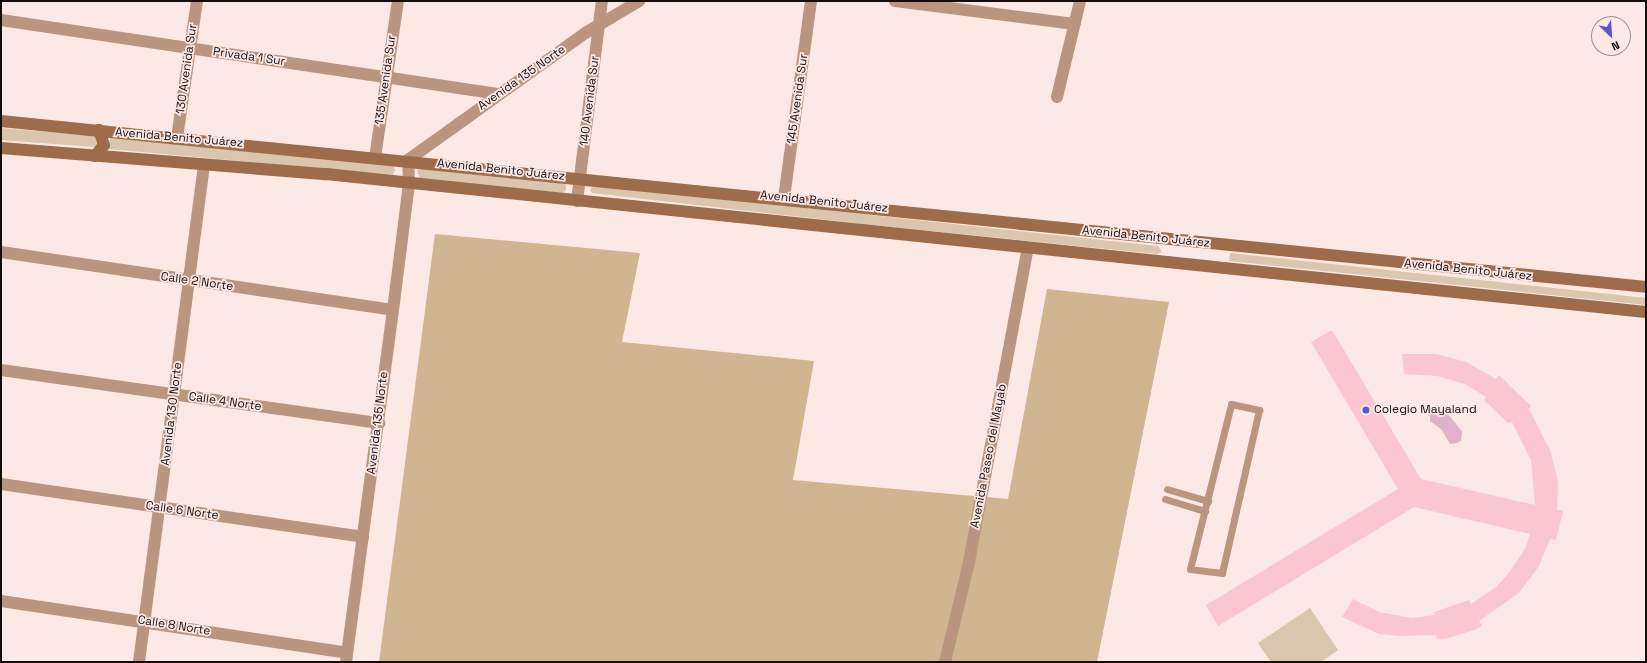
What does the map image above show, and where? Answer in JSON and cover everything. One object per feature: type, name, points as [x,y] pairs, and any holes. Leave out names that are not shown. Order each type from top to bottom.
[{"type":"main road","name":"Avenida Benito Juárez","points":[[1,121],[408,160],[580,179],[784,198],[1216,245],[1646,287]]},
{"type":"main road","points":[[95,156],[101,152],[104,145],[99,130]]},
{"type":"main road","name":"Avenida Benito Juárez","points":[[3,151],[95,156],[408,184],[1646,312]]},
{"type":"street","name":"130 Avenida Sur","points":[[177,138],[197,1]]},
{"type":"street","name":"135 Avenida Sur","points":[[375,158],[398,1]]},
{"type":"street","name":"140 Avenida Sur","points":[[577,201],[602,1]]},
{"type":"street","name":"Avenida 135 Norte","points":[[346,657],[393,310],[408,184],[408,160],[599,23],[639,1]]},
{"type":"street","name":"145 Avenida Sur","points":[[784,198],[811,1]]},
{"type":"street","points":[[895,1],[1075,24]]},
{"type":"street","points":[[1057,97],[1080,1]]},
{"type":"street","name":"Privada 1 Sur","points":[[1,20],[189,49],[386,75],[498,94]]},
{"type":"street","name":"Avenida 130 Norte","points":[[139,662],[204,165]]},
{"type":"street","name":"Avenida Paseo del Mayab","points":[[945,662],[969,562],[1028,248]]},
{"type":"street","name":"Calle 2 Norte","points":[[1,252],[393,310]]},
{"type":"street","name":"Calle 4 Norte","points":[[1,370],[175,394],[190,398],[378,423]]},
{"type":"street","name":"Calle 6 Norte","points":[[1,484],[363,537]]},
{"type":"street","name":"Calle 8 Norte","points":[[1,601],[144,621],[346,657]]},
{"type":"lane","points":[[1231,404],[1259,410],[1222,573],[1190,569],[1205,511],[1231,404]]},
{"type":"lane","points":[[1168,489],[1208,501]]},
{"type":"lane","points":[[1165,499],[1205,511]]},
{"type":"shaded area","points":[[1,128],[96,136],[98,143],[94,147],[1,140]]},
{"type":"shaded area","points":[[110,138],[393,165],[395,170],[393,175],[109,149]]},
{"type":"shaded area","points":[[427,167],[560,182],[566,185],[566,190],[563,193],[420,179],[417,170]]},
{"type":"shaded area","points":[[593,185],[1158,246],[1162,252],[1157,254],[872,225],[592,193],[590,190]]},
{"type":"shaded area","points":[[435,234],[640,253],[622,342],[814,361],[793,480],[1008,499],[1047,289],[1169,302],[1097,662],[379,662]]},
{"type":"shaded area","points":[[1230,253],[1646,298],[1646,305],[1229,261]]},
{"type":"shaded area","points":[[1442,407],[1462,431],[1461,441],[1457,443],[1450,444],[1442,430],[1430,421],[1430,412]]},
{"type":"shaded area","points":[[1310,608],[1338,650],[1321,662],[1271,662],[1258,643]]},
{"type":"building","points":[[1332,330],[1421,479],[1535,505],[1531,460],[1512,422],[1508,423],[1484,400],[1486,397],[1465,384],[1437,376],[1404,374],[1402,354],[1436,354],[1466,362],[1496,379],[1499,375],[1531,406],[1529,409],[1550,450],[1558,482],[1557,510],[1563,511],[1556,540],[1550,539],[1539,566],[1519,593],[1479,621],[1482,626],[1474,630],[1448,638],[1437,639],[1436,635],[1399,636],[1379,634],[1342,617],[1353,599],[1379,612],[1412,618],[1435,615],[1434,612],[1469,600],[1471,604],[1496,587],[1508,574],[1525,549],[1530,534],[1414,507],[1218,626],[1206,605],[1398,489],[1311,342]]},
{"type":"place","name":"Colegio Mayaland","points":[[1366,410]]}]
